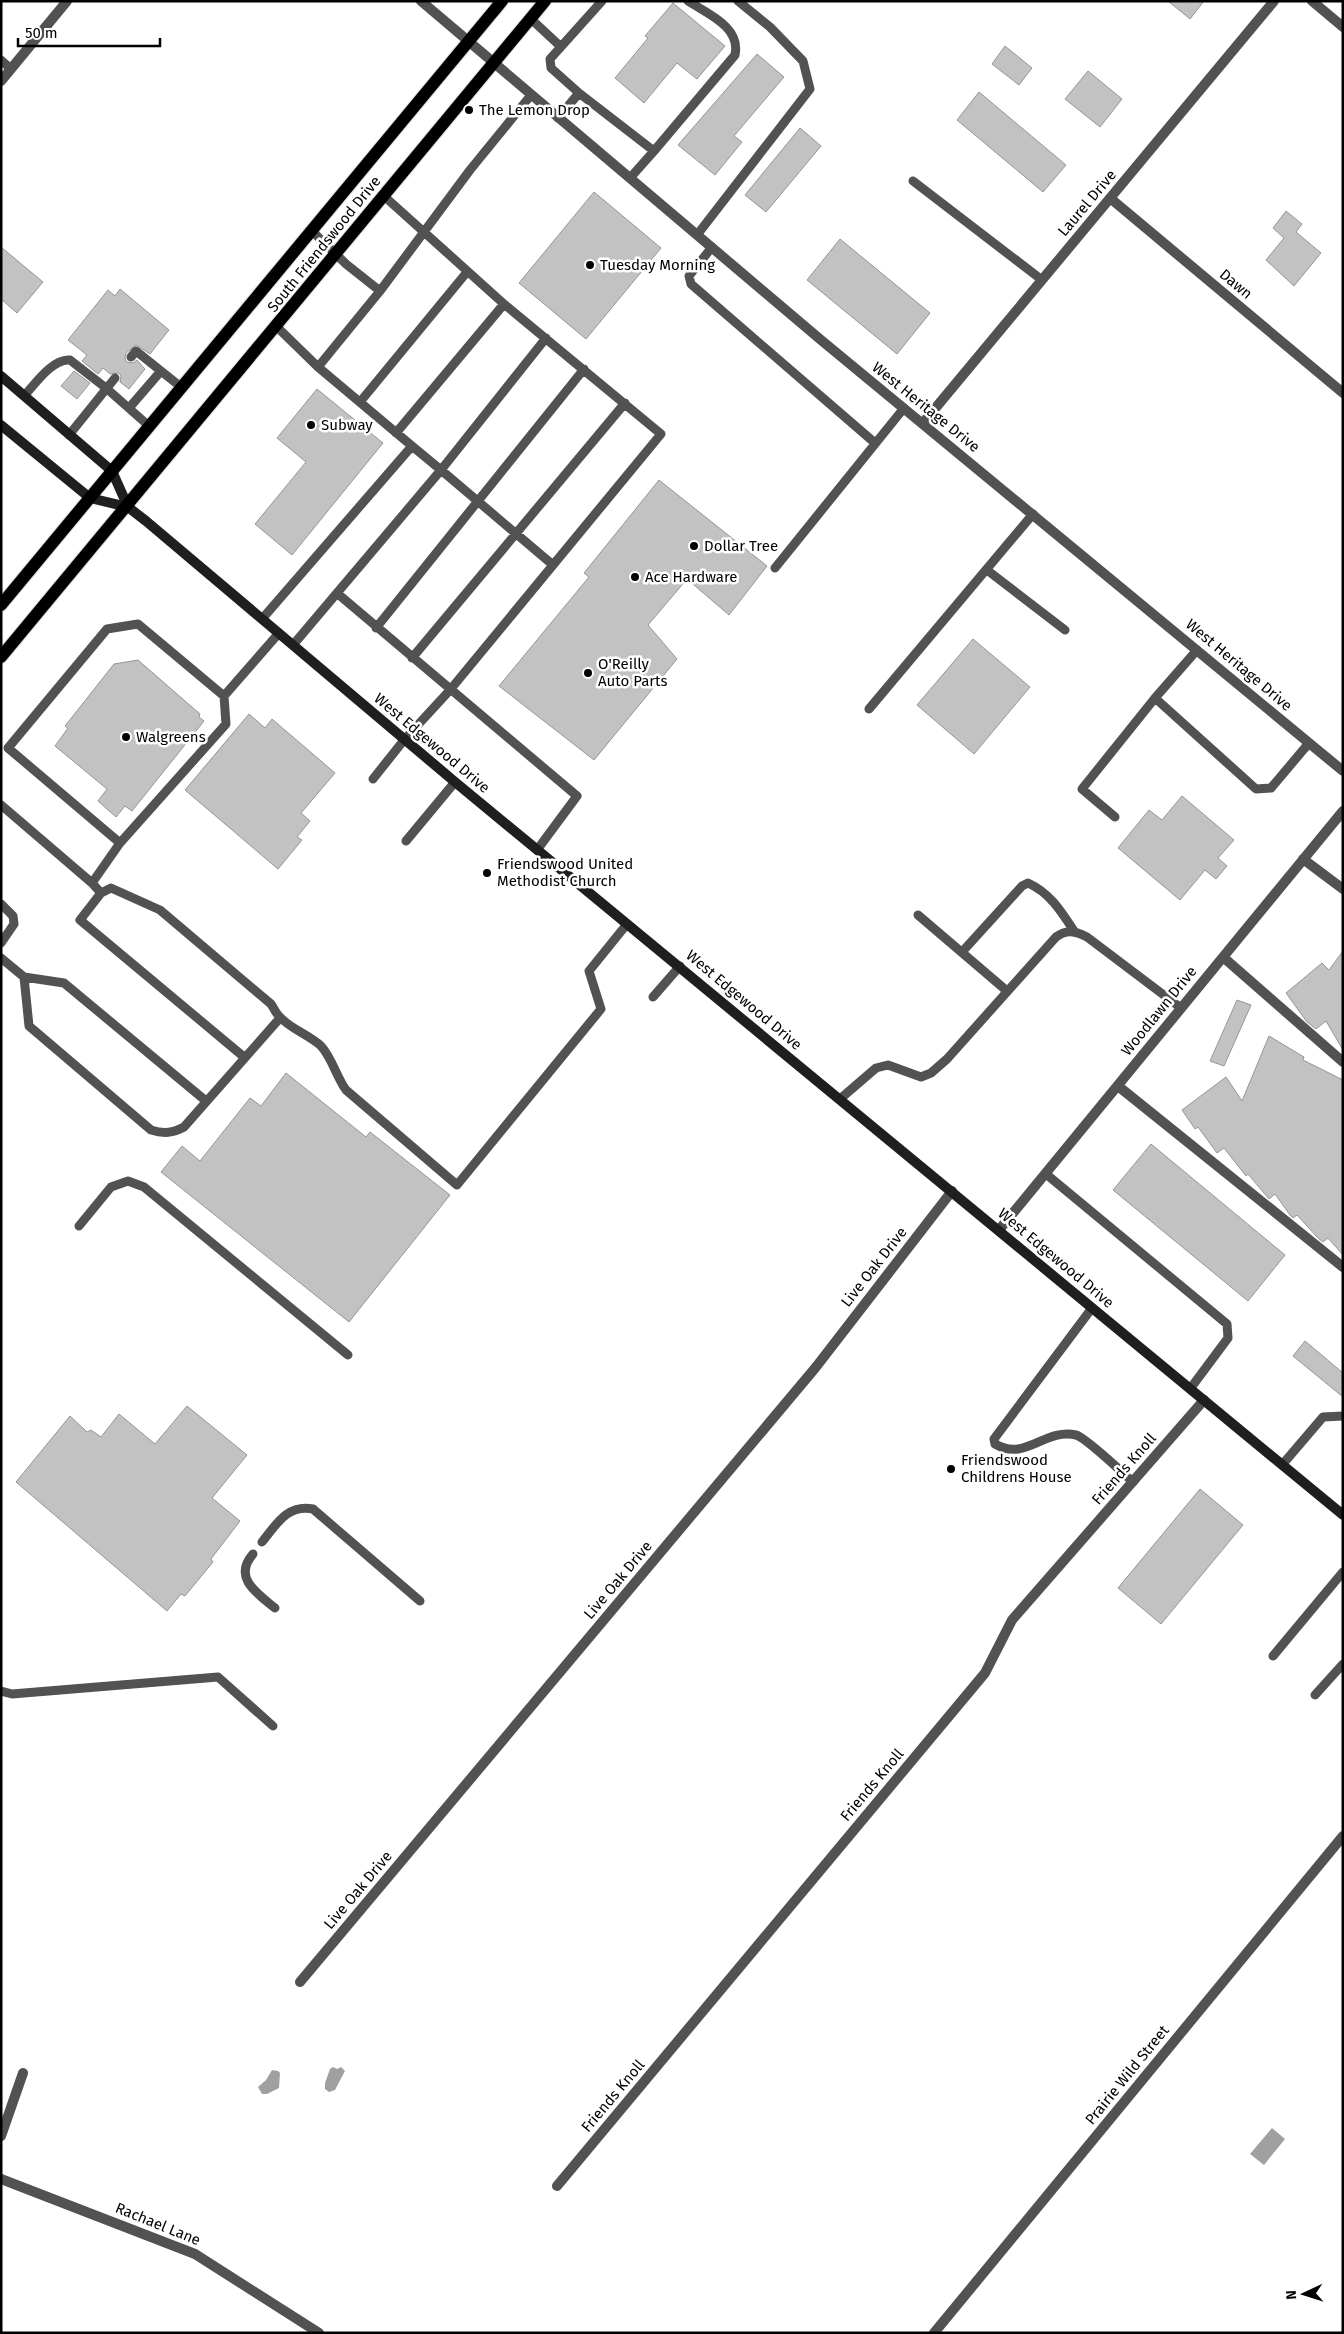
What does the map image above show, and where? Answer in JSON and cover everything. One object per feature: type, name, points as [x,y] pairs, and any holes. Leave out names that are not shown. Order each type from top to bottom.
[{"type":"main road","name":"South Friendswood Drive","points":[[1,605],[502,1]]},
{"type":"main road","name":"South Friendswood Drive","points":[[1,657],[128,507],[545,1]]},
{"type":"main road","points":[[1,376],[112,471],[128,507]]},
{"type":"main road","points":[[1,425],[90,498],[128,507]]},
{"type":"main road","name":"West Edgewood Drive","points":[[128,507],[404,740],[1343,1515]]},
{"type":"street","points":[[1,81],[67,1]]},
{"type":"street","name":"West Heritage Drive","points":[[421,1],[432,5],[468,41],[531,96],[904,408],[1343,770]]},
{"type":"street","name":"Laurel Drive","points":[[923,423],[1274,1]]},
{"type":"street","points":[[1312,1],[1343,27]]},
{"type":"street","name":"Dawn","points":[[1110,198],[1343,393]]},
{"type":"street","name":"Woodlawn Drive","points":[[999,1230],[1343,811]]},
{"type":"street","points":[[1303,859],[1343,889]]},
{"type":"street","points":[[1223,957],[1343,1062]]},
{"type":"street","points":[[1118,1086],[1343,1267]]},
{"type":"street","name":"Live Oak Drive","points":[[300,1982],[816,1367],[952,1191]]},
{"type":"street","name":"Friends Knoll","points":[[557,2186],[985,1674],[1012,1620],[1204,1400]]},
{"type":"street","name":"Prairie Wild Street","points":[[934,2333],[1343,1836]]},
{"type":"street","points":[[1,2136],[23,2073]]},
{"type":"street","name":"Rachael Lane","points":[[1,2180],[195,2254],[319,2333]]},
{"type":"lane","points":[[602,1],[560,46],[550,60],[552,68],[579,93],[654,151]]},
{"type":"lane","points":[[630,178],[735,55],[737,45],[735,36],[726,26],[688,1]]},
{"type":"lane","points":[[697,235],[810,89],[803,61],[770,27],[738,1]]},
{"type":"lane","points":[[531,19],[560,46]]},
{"type":"lane","points":[[1,60],[11,69]]},
{"type":"lane","points":[[558,118],[579,93]]},
{"type":"lane","points":[[318,367],[380,291],[470,170],[531,96]]},
{"type":"lane","points":[[913,181],[1042,280]]},
{"type":"lane","points":[[373,780],[404,740],[450,690],[661,434],[504,304],[384,197]]},
{"type":"lane","points":[[312,230],[336,255],[380,291]]},
{"type":"lane","points":[[712,247],[689,276],[691,284],[875,443]]},
{"type":"lane","points":[[360,402],[467,272]]},
{"type":"lane","points":[[396,433],[504,304]]},
{"type":"lane","points":[[277,327],[318,367],[553,564]]},
{"type":"lane","points":[[293,645],[441,470],[546,338]]},
{"type":"lane","points":[[131,356],[136,351],[181,387]]},
{"type":"lane","points":[[24,396],[53,367],[65,359],[76,363],[149,426]]},
{"type":"lane","points":[[129,408],[161,370]]},
{"type":"lane","points":[[376,628],[584,370]]},
{"type":"lane","points":[[69,435],[115,378]]},
{"type":"lane","points":[[412,658],[625,404]]},
{"type":"lane","points":[[775,568],[904,408]]},
{"type":"lane","points":[[262,619],[412,446]]},
{"type":"lane","points":[[869,709],[1033,514]]},
{"type":"lane","points":[[986,570],[1065,630]]},
{"type":"lane","points":[[338,594],[577,796],[537,850]]},
{"type":"lane","points":[[1,756],[107,629],[138,624],[224,696]]},
{"type":"lane","points":[[92,883],[120,843],[226,724],[224,696],[279,633]]},
{"type":"lane","points":[[1115,817],[1082,790],[1155,698],[1197,650]]},
{"type":"lane","points":[[1155,698],[1256,789],[1271,788],[1309,743]]},
{"type":"lane","points":[[8,748],[120,843]]},
{"type":"lane","points":[[406,842],[455,782]]},
{"type":"lane","points":[[1,806],[92,883],[100,893]]},
{"type":"lane","points":[[962,952],[1022,886],[1028,883],[1040,888],[1057,905],[1074,931],[1106,950],[1181,1008]]},
{"type":"lane","points":[[244,1057],[80,920],[100,893],[111,888],[160,910],[272,1004],[280,1018],[307,1035],[320,1046],[326,1053],[338,1079],[346,1090],[457,1186],[601,1009],[589,970],[627,924]]},
{"type":"lane","points":[[1,904],[13,916],[14,924],[1,943]]},
{"type":"lane","points":[[918,914],[1007,991]]},
{"type":"lane","points":[[840,1098],[876,1068],[888,1065],[921,1077],[931,1073],[947,1059],[1056,937],[1062,932],[1074,931]]},
{"type":"lane","points":[[1,958],[24,976],[64,983],[206,1101]]},
{"type":"lane","points":[[653,996],[680,966]]},
{"type":"lane","points":[[24,976],[29,1026],[151,1130],[163,1133],[176,1132],[184,1127],[280,1018]]},
{"type":"lane","points":[[1046,1174],[1226,1324],[1228,1338],[1190,1389]]},
{"type":"lane","points":[[79,1226],[111,1187],[128,1181],[144,1187],[348,1355]]},
{"type":"lane","points":[[1092,1308],[994,1439],[995,1444],[1004,1449],[1019,1450],[1056,1434],[1078,1435],[1133,1482]]},
{"type":"lane","points":[[1282,1464],[1323,1417],[1343,1416]]},
{"type":"lane","points":[[262,1542],[286,1513],[304,1508],[313,1509],[420,1601]]},
{"type":"lane","points":[[252,1554],[246,1566],[246,1577],[249,1587],[275,1608]]},
{"type":"lane","points":[[1273,1656],[1343,1572]]},
{"type":"lane","points":[[1315,1695],[1343,1664]]},
{"type":"lane","points":[[1,1691],[12,1694],[218,1677],[273,1726]]},
{"type":"shaded area","points":[[333,2067],[337,2069],[341,2067],[345,2071],[335,2090],[329,2092],[325,2089],[325,2083],[330,2069]]},
{"type":"shaded area","points":[[272,2070],[280,2073],[279,2088],[267,2094],[262,2094],[258,2087],[266,2080]]},
{"type":"shaded area","points":[[1272,2128],[1285,2139],[1264,2165],[1250,2154]]},
{"type":"building","points":[[1168,1],[1204,1],[1190,19]]},
{"type":"building","points":[[673,3],[725,46],[697,79],[677,63],[644,103],[615,78],[648,38],[645,36]]},
{"type":"building","points":[[1005,46],[1032,68],[1019,85],[992,64]]},
{"type":"building","points":[[757,54],[784,77],[734,136],[742,142],[715,175],[678,145]]},
{"type":"building","points":[[1088,71],[1122,99],[1100,127],[1065,99]]},
{"type":"building","points":[[979,92],[1066,165],[1043,192],[957,120]]},
{"type":"building","points":[[800,128],[821,146],[766,212],[745,195]]},
{"type":"building","name":"Tuesday Morning","points":[[594,192],[661,248],[586,339],[519,283]]},
{"type":"building","points":[[1286,211],[1302,224],[1296,232],[1321,253],[1294,286],[1266,260],[1284,238],[1273,228]]},
{"type":"building","points":[[840,239],[930,313],[897,354],[807,280]]},
{"type":"building","points":[[1,247],[43,282],[17,313],[1,299]]},
{"type":"building","points":[[120,289],[169,330],[150,354],[136,345],[126,353],[125,359],[127,362],[133,363],[137,360],[145,369],[129,389],[120,382],[121,376],[119,373],[110,374],[103,368],[98,374],[82,361],[87,355],[68,340],[108,290],[115,296]]},
{"type":"building","points":[[74,371],[90,383],[77,399],[61,386]]},
{"type":"building","points":[[317,389],[383,443],[292,555],[255,524],[306,462],[277,438]]},
{"type":"building","points":[[659,480],[767,566],[729,615],[687,579],[648,625],[677,659],[594,760],[499,686],[589,577],[584,573]]},
{"type":"building","points":[[973,639],[1030,687],[974,754],[917,705]]},
{"type":"building","name":"Walgreens","points":[[138,660],[200,714],[199,717],[204,721],[132,811],[125,806],[116,817],[98,801],[107,789],[55,746],[68,728],[65,726],[114,664]]},
{"type":"building","points":[[249,714],[265,728],[272,719],[335,773],[301,813],[310,821],[297,837],[302,840],[278,869],[185,790]]},
{"type":"building","points":[[1182,796],[1234,840],[1218,858],[1227,866],[1216,879],[1205,870],[1180,900],[1118,848],[1149,810],[1162,820]]},
{"type":"building","points":[[1343,951],[1343,1050],[1326,1021],[1316,1029],[1307,1022],[1286,993],[1322,963],[1329,970]]},
{"type":"building","points":[[1237,1000],[1251,1005],[1224,1066],[1210,1061]]},
{"type":"building","points":[[1269,1036],[1304,1057],[1303,1060],[1343,1080],[1343,1255],[1328,1238],[1323,1242],[1318,1238],[1297,1215],[1293,1218],[1275,1194],[1269,1199],[1248,1174],[1246,1176],[1224,1148],[1217,1153],[1198,1127],[1195,1129],[1182,1110],[1226,1077],[1242,1101]]},
{"type":"building","points":[[286,1073],[366,1137],[370,1132],[450,1195],[349,1322],[161,1172],[182,1146],[200,1161],[250,1098],[261,1106]]},
{"type":"building","points":[[1151,1144],[1285,1255],[1248,1301],[1113,1190]]},
{"type":"building","points":[[1305,1341],[1343,1373],[1343,1397],[1293,1356]]},
{"type":"building","points":[[187,1406],[247,1455],[212,1498],[240,1521],[211,1559],[213,1562],[185,1596],[181,1594],[167,1611],[16,1482],[70,1416],[87,1432],[91,1430],[101,1437],[119,1414],[155,1444]]},
{"type":"building","points":[[1200,1489],[1243,1525],[1161,1624],[1118,1588]]},
{"type":"place","name":"The Lemon Drop","points":[[469,110]]},
{"type":"place","name":"Tuesday Morning","points":[[590,265]]},
{"type":"place","name":"Subway","points":[[311,425]]},
{"type":"place","name":"Dollar Tree","points":[[694,546]]},
{"type":"place","name":"Ace Hardware","points":[[635,577]]},
{"type":"place","name":"O'Reilly Auto Parts","points":[[588,673]]},
{"type":"place","name":"Walgreens","points":[[126,737]]},
{"type":"place","name":"Friendswood United Methodist Church","points":[[487,873]]},
{"type":"place","name":"Friendswood Childrens House","points":[[951,1469]]}]
